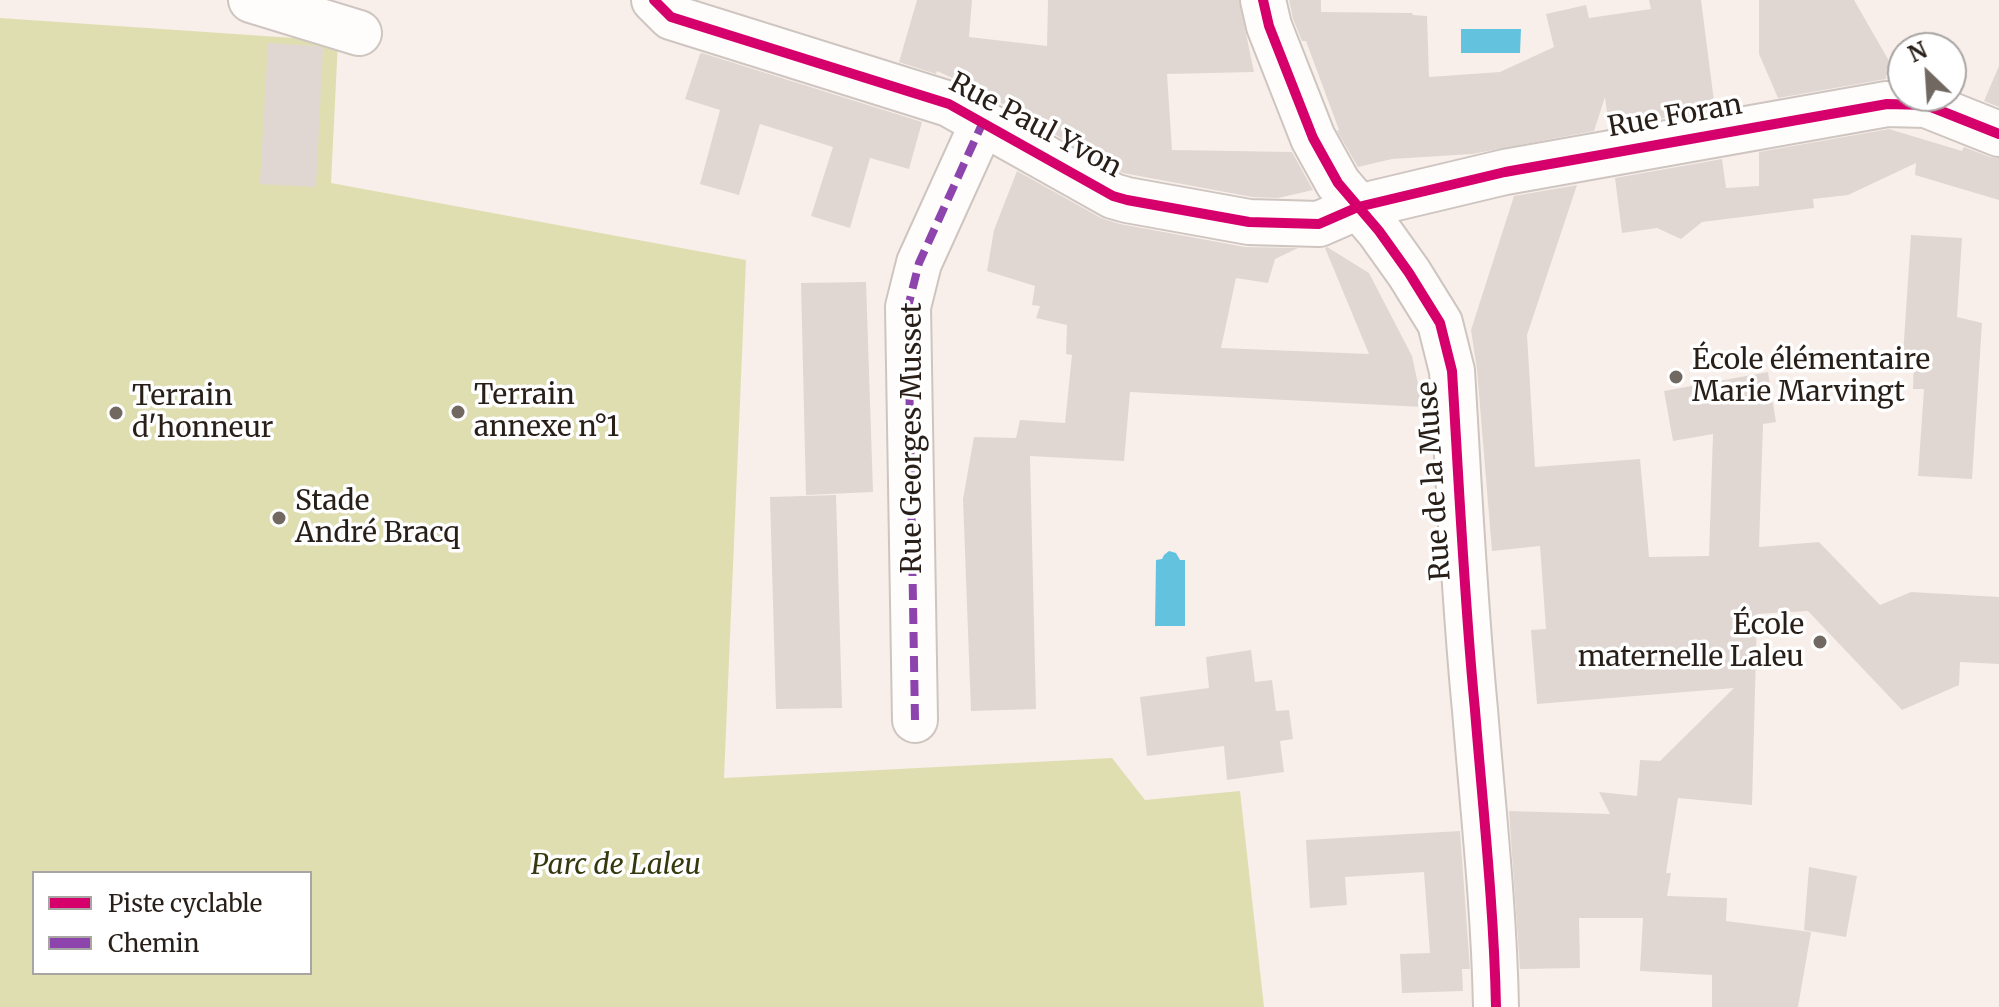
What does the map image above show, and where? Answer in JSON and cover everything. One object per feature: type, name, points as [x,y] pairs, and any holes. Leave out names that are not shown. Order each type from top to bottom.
[{"type":"street","points":[[251,0],[359,33]]},
{"type":"street","name":"Rue Paul Yvon","points":[[654,0],[671,17],[949,104],[1113,196],[1249,222],[1319,224],[1358,207]]},
{"type":"street","name":"Rue de la Muse","points":[[1263,0],[1269,26],[1313,138],[1338,183],[1379,231],[1440,323],[1452,371],[1474,709],[1485,805],[1496,1007]]},
{"type":"street","name":"Rue Foran","points":[[1358,207],[1505,172],[1887,104],[1926,105],[1999,134]]},
{"type":"street","name":"Rue Georges Musset","points":[[915,720],[908,307],[919,263],[983,122]]},
{"type":"green space","name":"Parc de Laleu","points":[[0,18],[338,41],[331,183],[746,260],[724,778],[1112,758],[1145,800],[1240,791],[1264,1007],[0,1007]]},
{"type":"water","points":[[1461,29],[1521,29],[1520,53],[1461,53]]},
{"type":"water","points":[[1169,551],[1176,553],[1180,560],[1185,560],[1185,626],[1155,626],[1156,560],[1162,559]]},
{"type":"building","points":[[917,0],[972,0],[969,37],[1047,46],[1048,0],[1239,0],[1254,72],[1167,74],[1172,150],[1292,152],[1313,190],[1278,198],[1252,197],[1123,173],[961,82],[937,71],[936,74],[899,62]]},
{"type":"building","points":[[1289,0],[1321,0],[1321,12],[1412,13],[1427,16],[1429,77],[1500,72],[1554,47],[1546,14],[1586,5],[1589,18],[1651,9],[1649,0],[1701,0],[1715,109],[1609,128],[1605,97],[1594,131],[1472,154],[1392,159],[1358,167],[1337,131],[1306,41],[1302,41],[1293,19]]},
{"type":"building","points":[[1759,0],[1854,0],[1887,57],[1887,75],[1886,79],[1778,98],[1759,54]]},
{"type":"building","points":[[268,43],[323,48],[316,187],[260,184]]},
{"type":"building","points":[[702,53],[922,122],[909,169],[870,158],[850,228],[811,216],[833,147],[760,124],[739,195],[700,184],[720,110],[685,99]]},
{"type":"building","points":[[1999,66],[1999,107],[1984,101]]},
{"type":"building","points":[[1889,129],[1962,151],[1964,147],[1999,158],[1999,200],[1915,175],[1916,163],[1848,195],[1813,199],[1814,208],[1702,222],[1681,239],[1657,228],[1622,233],[1615,178],[1722,159],[1726,188],[1759,186],[1759,152]]},
{"type":"building","points":[[1017,171],[1101,218],[1120,224],[1245,247],[1298,248],[1275,259],[1268,283],[1236,278],[1221,348],[1369,354],[1327,247],[1369,273],[1412,356],[1423,407],[1130,392],[1124,461],[1030,456],[1036,709],[971,711],[963,499],[974,437],[1016,438],[1020,420],[1065,423],[1072,355],[1066,354],[1067,325],[1036,318],[1040,306],[1032,305],[1035,286],[987,271],[994,230]]},
{"type":"building","points":[[1577,185],[1527,335],[1535,467],[1640,459],[1649,557],[1709,556],[1713,434],[1673,441],[1664,391],[1768,372],[1776,422],[1763,424],[1759,547],[1819,542],[1880,605],[1911,592],[1999,597],[1999,664],[1960,662],[1959,685],[1902,710],[1808,611],[1757,614],[1752,805],[1678,798],[1666,873],[1671,873],[1667,896],[1727,898],[1726,921],[1811,932],[1798,1007],[1712,1007],[1712,975],[1640,971],[1643,918],[1579,918],[1580,968],[1520,969],[1509,811],[1610,814],[1599,792],[1637,796],[1640,760],[1660,761],[1734,688],[1537,704],[1531,630],[1546,629],[1540,546],[1492,551],[1471,330],[1514,196]]},
{"type":"building","points":[[1911,235],[1962,238],[1957,317],[1982,323],[1972,479],[1918,476],[1924,389],[1913,389],[1914,356],[1903,355]]},
{"type":"building","points":[[866,282],[873,492],[806,495],[801,283]]},
{"type":"building","points":[[836,495],[842,708],[776,709],[770,497]]},
{"type":"building","points":[[1251,650],[1255,682],[1272,680],[1276,711],[1289,710],[1293,739],[1280,741],[1284,772],[1227,780],[1224,746],[1147,756],[1140,697],[1209,688],[1206,657]]},
{"type":"building","points":[[1460,831],[1470,969],[1462,969],[1463,991],[1402,993],[1400,954],[1430,953],[1424,872],[1345,877],[1347,905],[1310,908],[1306,840]]},
{"type":"building","points":[[1809,867],[1857,876],[1846,937],[1804,930]]},
{"type":"marked path","points":[[915,720],[908,307],[919,263],[983,122]]},
{"type":"cycle path","points":[[654,0],[671,17],[949,104],[1113,196],[1249,222],[1319,224],[1358,207],[1505,172],[1887,104],[1926,105],[1999,134]]},
{"type":"cycle path","points":[[1263,0],[1269,26],[1313,138],[1338,183],[1379,231],[1440,323],[1452,371],[1468,625],[1491,896],[1496,1007]]},
{"type":"place","name":"École élémentaire Marie Marvingt","points":[[1676,377]]},
{"type":"place","name":"Terrain annexe n°1","points":[[458,412]]},
{"type":"place","name":"Terrain d'honneur","points":[[116,413]]},
{"type":"place","name":"Stade André Bracq","points":[[279,518]]},
{"type":"place","name":"École maternelle Laleu","points":[[1820,642]]}]
